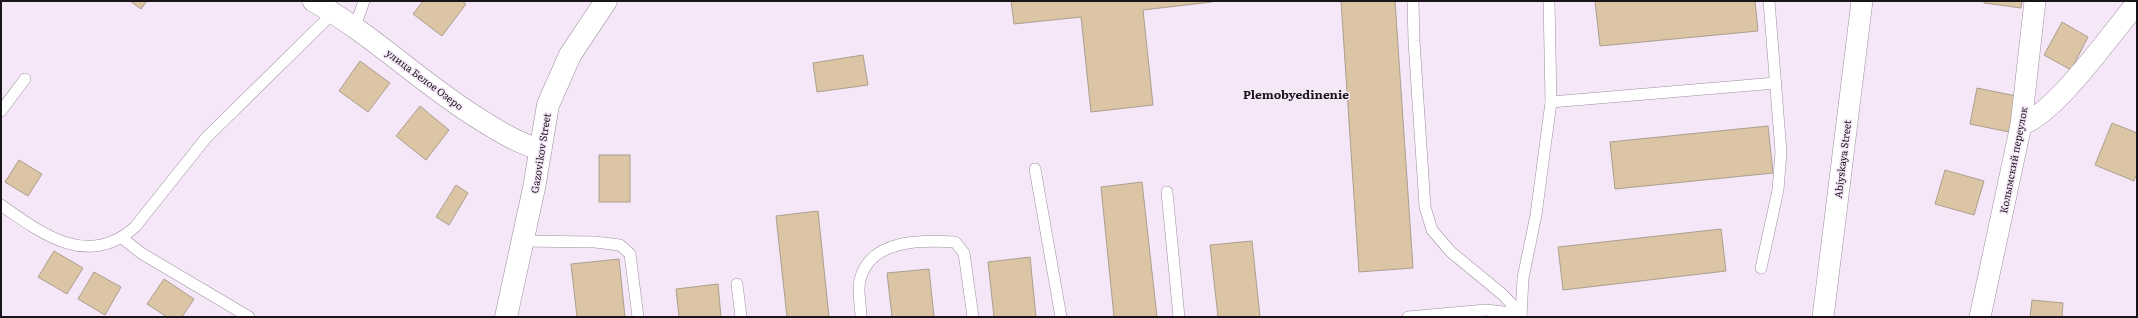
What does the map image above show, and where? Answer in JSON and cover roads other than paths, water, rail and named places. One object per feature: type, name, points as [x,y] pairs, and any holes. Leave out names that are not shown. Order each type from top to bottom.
[{"type":"street","name":"улица Белое Озеро","points":[[313,1],[334,12],[449,99],[497,131],[525,145],[541,150]]},
{"type":"street","name":"Gazovikov Street","points":[[506,317],[523,241],[541,150],[548,105],[570,55],[606,1]]},
{"type":"street","name":"Abiyskaya Street","points":[[1823,317],[1862,1]]},
{"type":"street","name":"Колымский переулок","points":[[1980,317],[2021,125],[2035,1]]},
{"type":"street","points":[[2021,125],[2032,121],[2049,106],[2080,73],[2137,3]]},
{"type":"lane","points":[[355,27],[364,1]]},
{"type":"lane","points":[[1413,1],[1414,41],[1425,207],[1432,230],[1451,252],[1502,294],[1521,315]]},
{"type":"lane","points":[[1521,315],[1523,278],[1536,215],[1551,102],[1549,1]]},
{"type":"lane","points":[[1761,268],[1778,190],[1781,152],[1769,1]]},
{"type":"lane","points":[[1,205],[38,232],[61,242],[85,245],[109,243],[122,238],[134,226],[206,138],[334,12]]},
{"type":"lane","points":[[1,111],[25,79]]},
{"type":"lane","points":[[1551,102],[1776,83]]},
{"type":"lane","points":[[1035,169],[1061,317]]},
{"type":"lane","points":[[1167,192],[1179,317]]},
{"type":"lane","points":[[122,238],[141,253],[249,317]]},
{"type":"lane","points":[[862,317],[860,281],[868,261],[886,248],[926,240],[955,242],[964,253],[970,283],[973,317]]},
{"type":"lane","points":[[523,241],[595,242],[620,245],[630,254],[638,317]]},
{"type":"lane","points":[[737,284],[741,317]]},
{"type":"lane","points":[[1408,317],[1486,310],[1521,315]]},
{"type":"district","name":"Plemobyedinenie","points":[[1296,94]]}]
